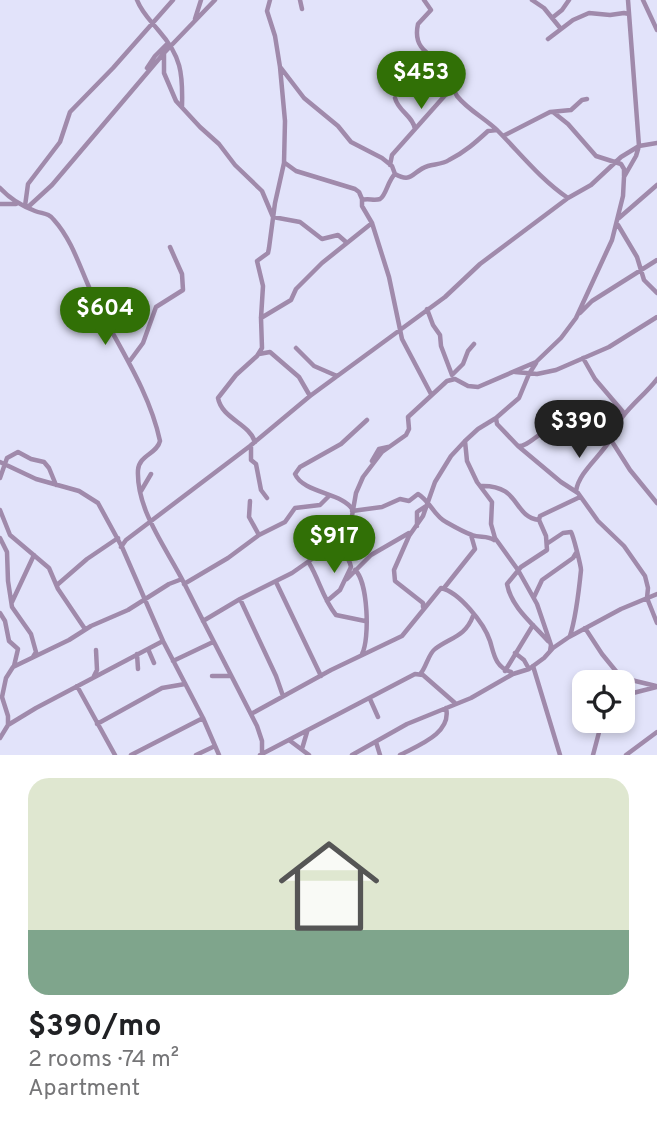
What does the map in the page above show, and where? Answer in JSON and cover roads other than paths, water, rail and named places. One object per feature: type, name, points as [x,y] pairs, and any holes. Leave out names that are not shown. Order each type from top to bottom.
[{"type":"street","points":[[137,0],[151,25],[157,28],[166,49],[163,68],[176,101],[262,191],[273,217]]},
{"type":"street","points":[[26,207],[25,192],[28,184],[60,142],[67,116],[173,0]]},
{"type":"street","points":[[194,22],[201,0]]},
{"type":"street","points":[[26,207],[58,177],[166,49],[215,0]]},
{"type":"street","points":[[264,0],[280,67],[285,121],[284,163],[270,248],[268,253],[257,261],[263,290],[263,340],[259,354],[236,375],[218,398],[223,409],[248,429],[253,444],[251,460],[256,464],[261,490],[267,498]]},
{"type":"street","points":[[267,7],[270,0]]},
{"type":"street","points":[[300,0],[302,9]]},
{"type":"street","points":[[424,0],[431,10],[418,24],[418,41],[430,57],[450,70],[457,96],[487,125],[498,130],[507,143],[568,198]]},
{"type":"street","points":[[532,0],[543,6],[561,29]]},
{"type":"street","points":[[552,18],[569,0]]},
{"type":"street","points":[[628,0],[639,146],[636,156]]},
{"type":"street","points":[[643,0],[657,30]]},
{"type":"street","points":[[548,40],[589,13],[629,14]]},
{"type":"street","points":[[144,75],[155,55],[166,49],[174,52],[183,78],[182,106]]},
{"type":"street","points":[[280,67],[304,98],[338,126],[351,142],[382,158],[392,166],[395,174],[408,179],[427,166],[450,160],[488,131],[498,130]]},
{"type":"street","points":[[389,166],[392,155],[453,85]]},
{"type":"street","points":[[441,99],[457,96]]},
{"type":"street","points":[[395,98],[400,109],[413,122],[415,130]]},
{"type":"street","points":[[503,136],[525,123],[553,112],[571,110],[587,99]]},
{"type":"street","points":[[553,112],[568,124],[596,156],[623,166],[623,196],[618,221],[576,318]]},
{"type":"street","points":[[121,547],[126,540],[253,444],[310,396],[394,336],[445,296],[470,272],[568,198],[591,185],[639,146],[657,143]]},
{"type":"street","points":[[624,177],[646,145]]},
{"type":"street","points":[[382,158],[392,155]]},
{"type":"street","points":[[284,163],[296,171],[359,192],[389,277],[401,340],[431,394]]},
{"type":"street","points":[[362,200],[382,197],[388,181],[395,174]]},
{"type":"street","points":[[618,221],[657,185]]},
{"type":"street","points":[[0,188],[26,207]]},
{"type":"street","points":[[0,204],[26,207],[49,215],[57,223],[129,362],[160,441],[158,448],[140,464],[141,491],[150,522],[251,714],[261,735],[261,754],[421,673],[433,650],[463,632],[474,615]]},
{"type":"street","points":[[273,217],[300,222],[323,239],[338,235],[346,242]]},
{"type":"street","points":[[618,221],[643,277],[657,293]]},
{"type":"street","points":[[261,319],[291,300],[296,289],[346,242],[372,223]]},
{"type":"street","points":[[129,362],[146,336],[156,307],[183,290],[183,274],[177,267],[170,247]]},
{"type":"street","points":[[423,610],[422,600],[393,578],[394,570],[435,482],[452,456],[489,422],[497,421],[519,398],[536,362],[561,338],[592,301],[657,260]]},
{"type":"street","points":[[635,275],[643,277]]},
{"type":"street","points":[[427,309],[440,335],[452,375]]},
{"type":"street","points":[[514,372],[529,374],[556,369],[609,347],[657,317]]},
{"type":"street","points":[[394,336],[401,340]]},
{"type":"street","points":[[203,621],[276,582],[350,533],[356,493],[371,466],[388,447],[407,435],[408,418],[465,361],[474,344]]},
{"type":"street","points":[[296,348],[314,366],[338,376]]},
{"type":"street","points":[[259,354],[270,352],[299,377],[310,396]]},
{"type":"street","points":[[446,356],[458,368]]},
{"type":"street","points":[[583,358],[595,379],[624,413]]},
{"type":"street","points":[[447,381],[453,379],[478,387],[536,362]]},
{"type":"street","points":[[514,372],[523,388]]},
{"type":"street","points":[[576,491],[578,482],[611,440],[614,426],[657,379]]},
{"type":"street","points":[[352,510],[352,506],[346,502],[300,481],[295,475],[296,470],[341,444],[367,420]]},
{"type":"street","points":[[497,421],[518,446],[576,491],[598,522],[624,546],[642,569],[648,583],[647,598],[657,623]]},
{"type":"street","points":[[518,446],[525,446],[542,431],[559,426]]},
{"type":"street","points":[[611,440],[630,470],[657,503]]},
{"type":"street","points":[[465,442],[467,461],[492,502],[491,524],[498,544]]},
{"type":"street","points":[[0,478],[2,463],[14,452],[21,452],[31,459],[40,460],[49,468],[56,485]]},
{"type":"street","points":[[2,463],[36,479],[72,489],[95,500],[118,538],[163,641],[219,755]]},
{"type":"street","points":[[141,491],[150,474]]},
{"type":"street","points":[[480,486],[492,485],[510,494],[524,514],[530,519],[539,520]]},
{"type":"street","points":[[352,510],[382,507],[400,499],[409,501],[418,494],[441,519],[471,535],[488,537],[498,544],[518,570],[534,597],[550,648]]},
{"type":"street","points":[[13,667],[145,600],[169,584],[183,582],[228,558],[259,535],[285,522],[295,508],[320,505],[330,496]]},
{"type":"street","points":[[539,520],[544,513],[580,497]]},
{"type":"street","points":[[412,498],[418,511],[415,529]]},
{"type":"street","points":[[250,501],[249,517],[259,535]]},
{"type":"street","points":[[418,511],[427,503]]},
{"type":"street","points":[[0,510],[10,535],[51,571],[85,629]]},
{"type":"street","points":[[539,520],[547,544],[545,552],[518,570],[507,587],[518,608],[550,648]]},
{"type":"street","points":[[327,601],[355,570],[383,547],[415,529]]},
{"type":"street","points":[[547,544],[569,531],[574,537],[581,569],[569,637]]},
{"type":"street","points":[[251,714],[404,634],[438,590],[444,588],[475,549],[471,535]]},
{"type":"street","points":[[0,538],[7,552],[8,581],[14,612],[32,636],[36,652],[32,657]]},
{"type":"street","points":[[57,585],[87,559],[118,538]]},
{"type":"street","points":[[328,549],[339,551],[350,562],[351,570],[347,579]]},
{"type":"street","points":[[534,597],[538,584],[576,553]]},
{"type":"street","points":[[12,602],[34,555]]},
{"type":"street","points":[[309,562],[317,574],[318,584],[338,617],[365,621]]},
{"type":"street","points":[[355,570],[363,581],[367,638],[361,655]]},
{"type":"street","points":[[276,582],[321,676]]},
{"type":"street","points":[[444,588],[460,598],[474,615],[487,634],[494,658],[511,675]]},
{"type":"street","points":[[352,755],[407,724],[531,667],[550,648],[657,594]]},
{"type":"street","points":[[240,599],[283,696]]},
{"type":"street","points":[[0,613],[5,621],[9,641],[18,649],[1,699],[8,716],[8,725]]},
{"type":"street","points":[[505,671],[533,625]]},
{"type":"street","points":[[585,628],[615,670]]},
{"type":"street","points":[[0,738],[8,725],[163,641]]},
{"type":"street","points":[[173,661],[213,642]]},
{"type":"street","points":[[148,649],[154,663]]},
{"type":"street","points":[[94,677],[97,670],[96,650]]},
{"type":"street","points":[[515,653],[531,667],[560,755]]},
{"type":"street","points":[[136,654],[138,669]]},
{"type":"street","points":[[421,673],[456,703]]},
{"type":"street","points":[[212,676],[231,676]]},
{"type":"street","points":[[635,681],[657,687]]},
{"type":"street","points":[[97,723],[162,688],[185,684]]},
{"type":"street","points":[[77,686],[115,755]]},
{"type":"street","points":[[635,692],[657,687]]},
{"type":"street","points":[[370,699],[378,717]]},
{"type":"street","points":[[400,755],[427,741],[445,724],[448,718],[446,708]]},
{"type":"street","points":[[8,716],[22,717]]},
{"type":"street","points":[[131,755],[203,718]]},
{"type":"street","points":[[302,750],[307,731]]},
{"type":"street","points":[[626,755],[657,732]]},
{"type":"street","points":[[593,755],[598,733]]},
{"type":"street","points":[[289,740],[309,755]]},
{"type":"street","points":[[376,741],[380,755]]},
{"type":"street","points":[[196,755],[215,746]]}]
